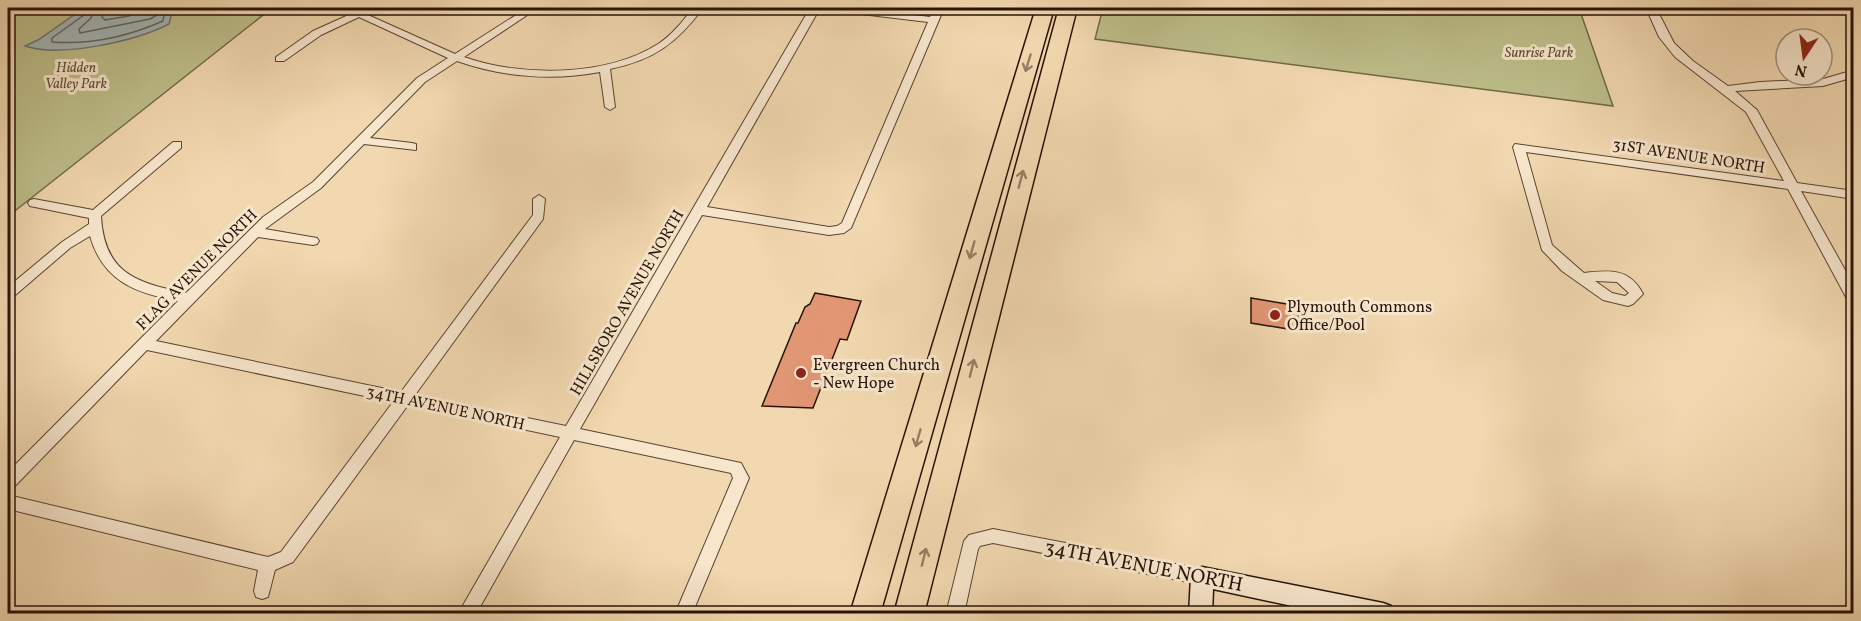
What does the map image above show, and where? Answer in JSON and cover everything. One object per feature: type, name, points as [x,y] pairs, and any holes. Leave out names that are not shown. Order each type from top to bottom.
[{"type":"highway","points":[[865,614],[1045,8]]},
{"type":"highway","points":[[909,614],[1068,8]]},
{"type":"highway","points":[[856,614],[889,535]]},
{"type":"street","name":"FLAG AVENUE NORTH","points":[[8,482],[267,220],[316,185],[409,91],[456,57],[534,8]]},
{"type":"street","points":[[280,59],[317,33],[356,11],[456,57],[479,65],[514,71],[579,71],[605,68],[632,61],[662,47],[682,29],[698,8]]},
{"type":"street","name":"HILLSBORO AVENUE NORTH","points":[[466,614],[815,8]]},
{"type":"street","points":[[836,8],[933,20]]},
{"type":"street","points":[[699,210],[815,229],[840,230],[847,225],[939,8]]},
{"type":"street","points":[[1651,8],[1668,44],[1684,60],[1728,89],[1751,110],[1854,299]]},
{"type":"street","points":[[605,68],[610,107]]},
{"type":"street","points":[[1728,89],[1757,85],[1823,84],[1854,73]]},
{"type":"street","points":[[361,140],[412,147]]},
{"type":"street","points":[[8,294],[95,221],[177,145]]},
{"type":"street","name":"31ST AVENUE NORTH","points":[[1584,278],[1567,268],[1546,247],[1519,147],[1854,195]]},
{"type":"street","points":[[8,502],[268,565],[287,557],[539,216],[539,199]]},
{"type":"street","points":[[34,203],[95,221]]},
{"type":"street","points":[[95,221],[100,249],[122,277],[142,288],[190,299]]},
{"type":"street","points":[[256,232],[313,241]]},
{"type":"street","name":"34TH AVENUE NORTH","points":[[145,344],[736,468],[741,477],[683,614]]},
{"type":"street","name":"34TH AVENUE NORTH","points":[[956,614],[970,546],[975,540],[993,536],[1383,614]]},
{"type":"street","points":[[262,591],[268,565]]},
{"type":"street","points":[[1200,614],[1202,577]]},
{"type":"green space","name":"Hidden Valley Park","points":[[16,8],[272,8],[11,214],[8,213],[8,13]]},
{"type":"green space","name":"Sunrise Park","points":[[1103,8],[1579,8],[1613,106],[1095,39]]},
{"type":"water","points":[[84,8],[173,8],[169,24],[118,42],[58,50],[25,46],[38,40]]},
{"type":"building","name":"Evergreen Church - New Hope","points":[[815,293],[861,301],[847,340],[840,339],[813,408],[762,406],[796,323]]},
{"type":"building","name":"Plymouth Commons Office/Pool","points":[[1251,298],[1299,306],[1300,331],[1251,323]]},
{"type":"place","name":"Plymouth Commons Office/Pool","points":[[1275,315]]},
{"type":"place","name":"Evergreen Church - New Hope","points":[[801,373]]}]
